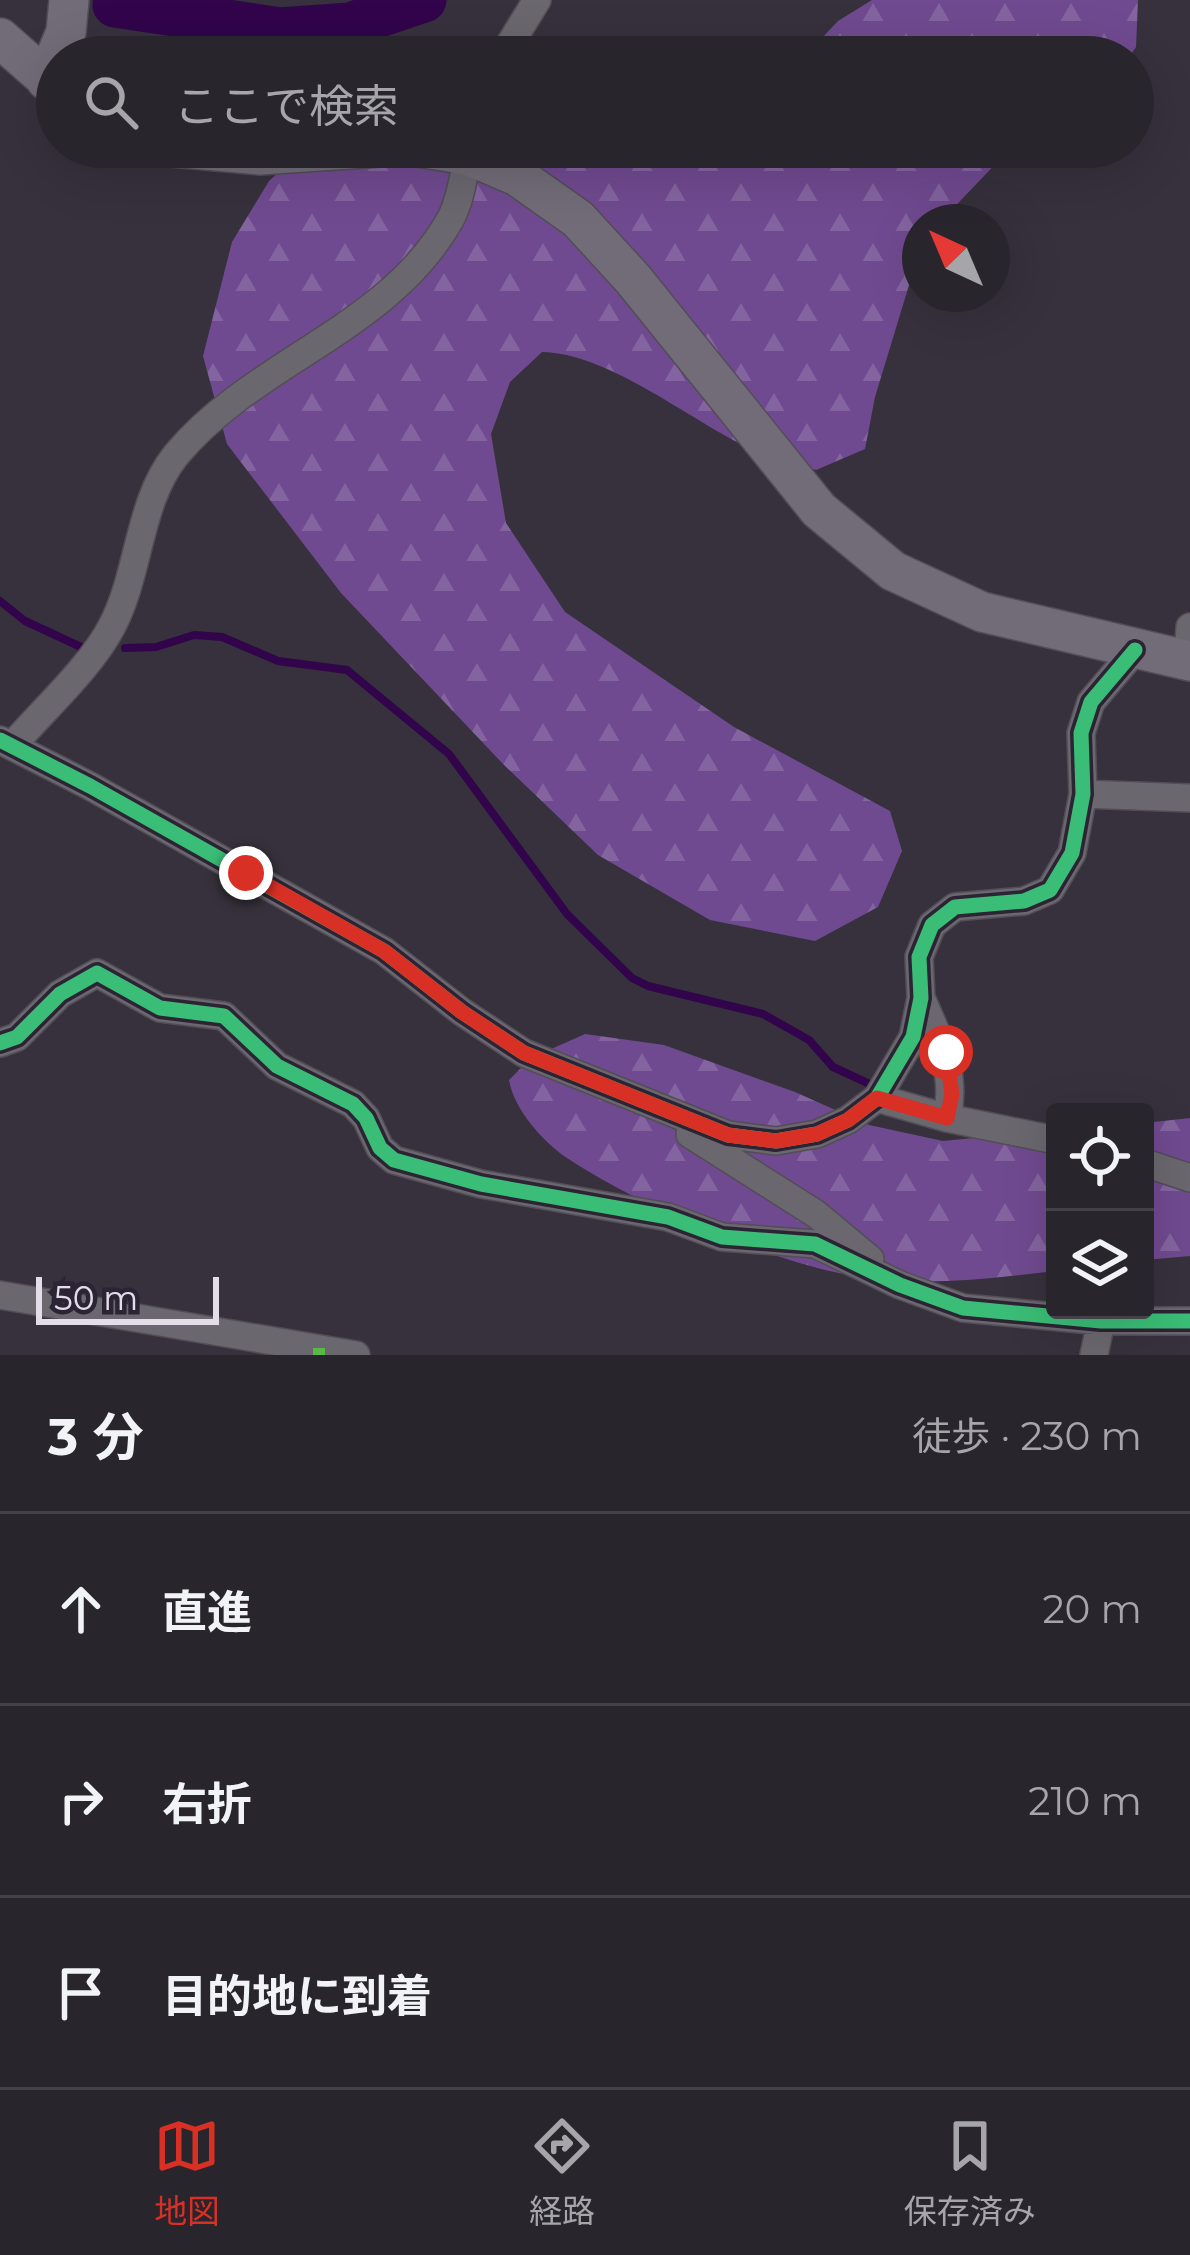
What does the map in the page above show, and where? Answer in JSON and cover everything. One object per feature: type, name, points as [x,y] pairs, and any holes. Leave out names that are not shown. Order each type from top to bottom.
[{"type":"street","points":[[65,36],[69,0]]},
{"type":"street","points":[[515,36],[537,0]]},
{"type":"street","points":[[0,38],[36,70]]},
{"type":"street","points":[[465,168],[453,214],[416,270],[377,305],[236,400],[176,455],[161,479],[112,626],[6,743],[384,951],[524,1053],[728,1135],[776,1141],[817,1134],[848,1120],[883,1089],[914,1037],[921,998],[919,957],[932,925],[955,907],[1024,902],[1050,890],[1072,853],[1083,794],[1081,733],[1091,702],[1135,650]]},
{"type":"street","points":[[502,168],[578,219],[633,279],[819,510],[893,572],[982,612],[1135,650],[1189,650]]},
{"type":"street","points":[[1083,794],[1190,798]]},
{"type":"street","points":[[0,1043],[17,1037],[60,994],[97,973],[160,1008],[224,1016],[277,1066],[353,1105],[366,1118],[380,1148],[394,1160],[481,1184],[668,1216],[722,1237],[815,1244],[900,1285],[963,1307],[1100,1321],[1190,1321]]},
{"type":"street","points":[[921,998],[946,1052],[949,1111]]},
{"type":"street","points":[[883,1089],[1046,1138]]},
{"type":"street","points":[[641,1102],[816,1214],[900,1285]]},
{"type":"street","points":[[0,1295],[356,1355]]},
{"type":"street","points":[[1094,1355],[1100,1321]]},
{"type":"green space","points":[[872,0],[1138,0],[1136,36],[824,36]]},
{"type":"green space","points":[[283,168],[992,168],[957,204],[902,204],[902,308],[865,449],[816,470],[753,450],[595,364],[542,352],[510,382],[491,434],[506,523],[565,612],[734,727],[890,811],[902,851],[878,907],[815,941],[710,920],[598,855],[504,765],[341,593],[227,444],[203,356],[232,242],[269,181]]},
{"type":"green space","points":[[585,1034],[664,1045],[795,1092],[869,1125],[943,1141],[1046,1131],[1046,1272],[925,1282],[882,1280],[806,1265],[719,1235],[635,1197],[558,1151],[530,1124],[512,1091],[509,1080],[531,1058]]},
{"type":"green space","points":[[1190,1118],[1190,1256],[1154,1259],[1154,1122]]},
{"type":"waterway","points":[[115,5],[280,30],[350,25],[424,0]]},
{"type":"waterway","points":[[0,601],[25,621],[81,647]]},
{"type":"waterway","points":[[125,648],[156,647],[194,635],[222,637],[278,661],[347,670],[449,754],[567,914],[632,978],[763,1014],[809,1040],[833,1067],[874,1086]]},
{"type":"marked path","points":[[319,1348],[319,1355]]},
{"type":"cycle path","points":[[0,740],[384,951],[524,1053],[728,1135],[776,1141],[817,1134],[848,1120],[877,1098],[913,1037],[921,998],[919,957],[932,925],[955,907],[1024,901],[1050,890],[1072,853],[1083,794],[1081,733],[1091,702],[1135,650]]},
{"type":"cycle path","points":[[0,1043],[17,1037],[60,994],[97,973],[160,1008],[224,1016],[277,1066],[353,1104],[366,1118],[380,1148],[394,1160],[481,1184],[668,1217],[722,1237],[815,1244],[900,1285],[963,1308],[1101,1321],[1190,1321]]},
{"type":"route","points":[[246,873],[384,951],[524,1053],[728,1135],[776,1141],[817,1134],[848,1120],[877,1098],[947,1118],[952,1094],[946,1052]]}]
